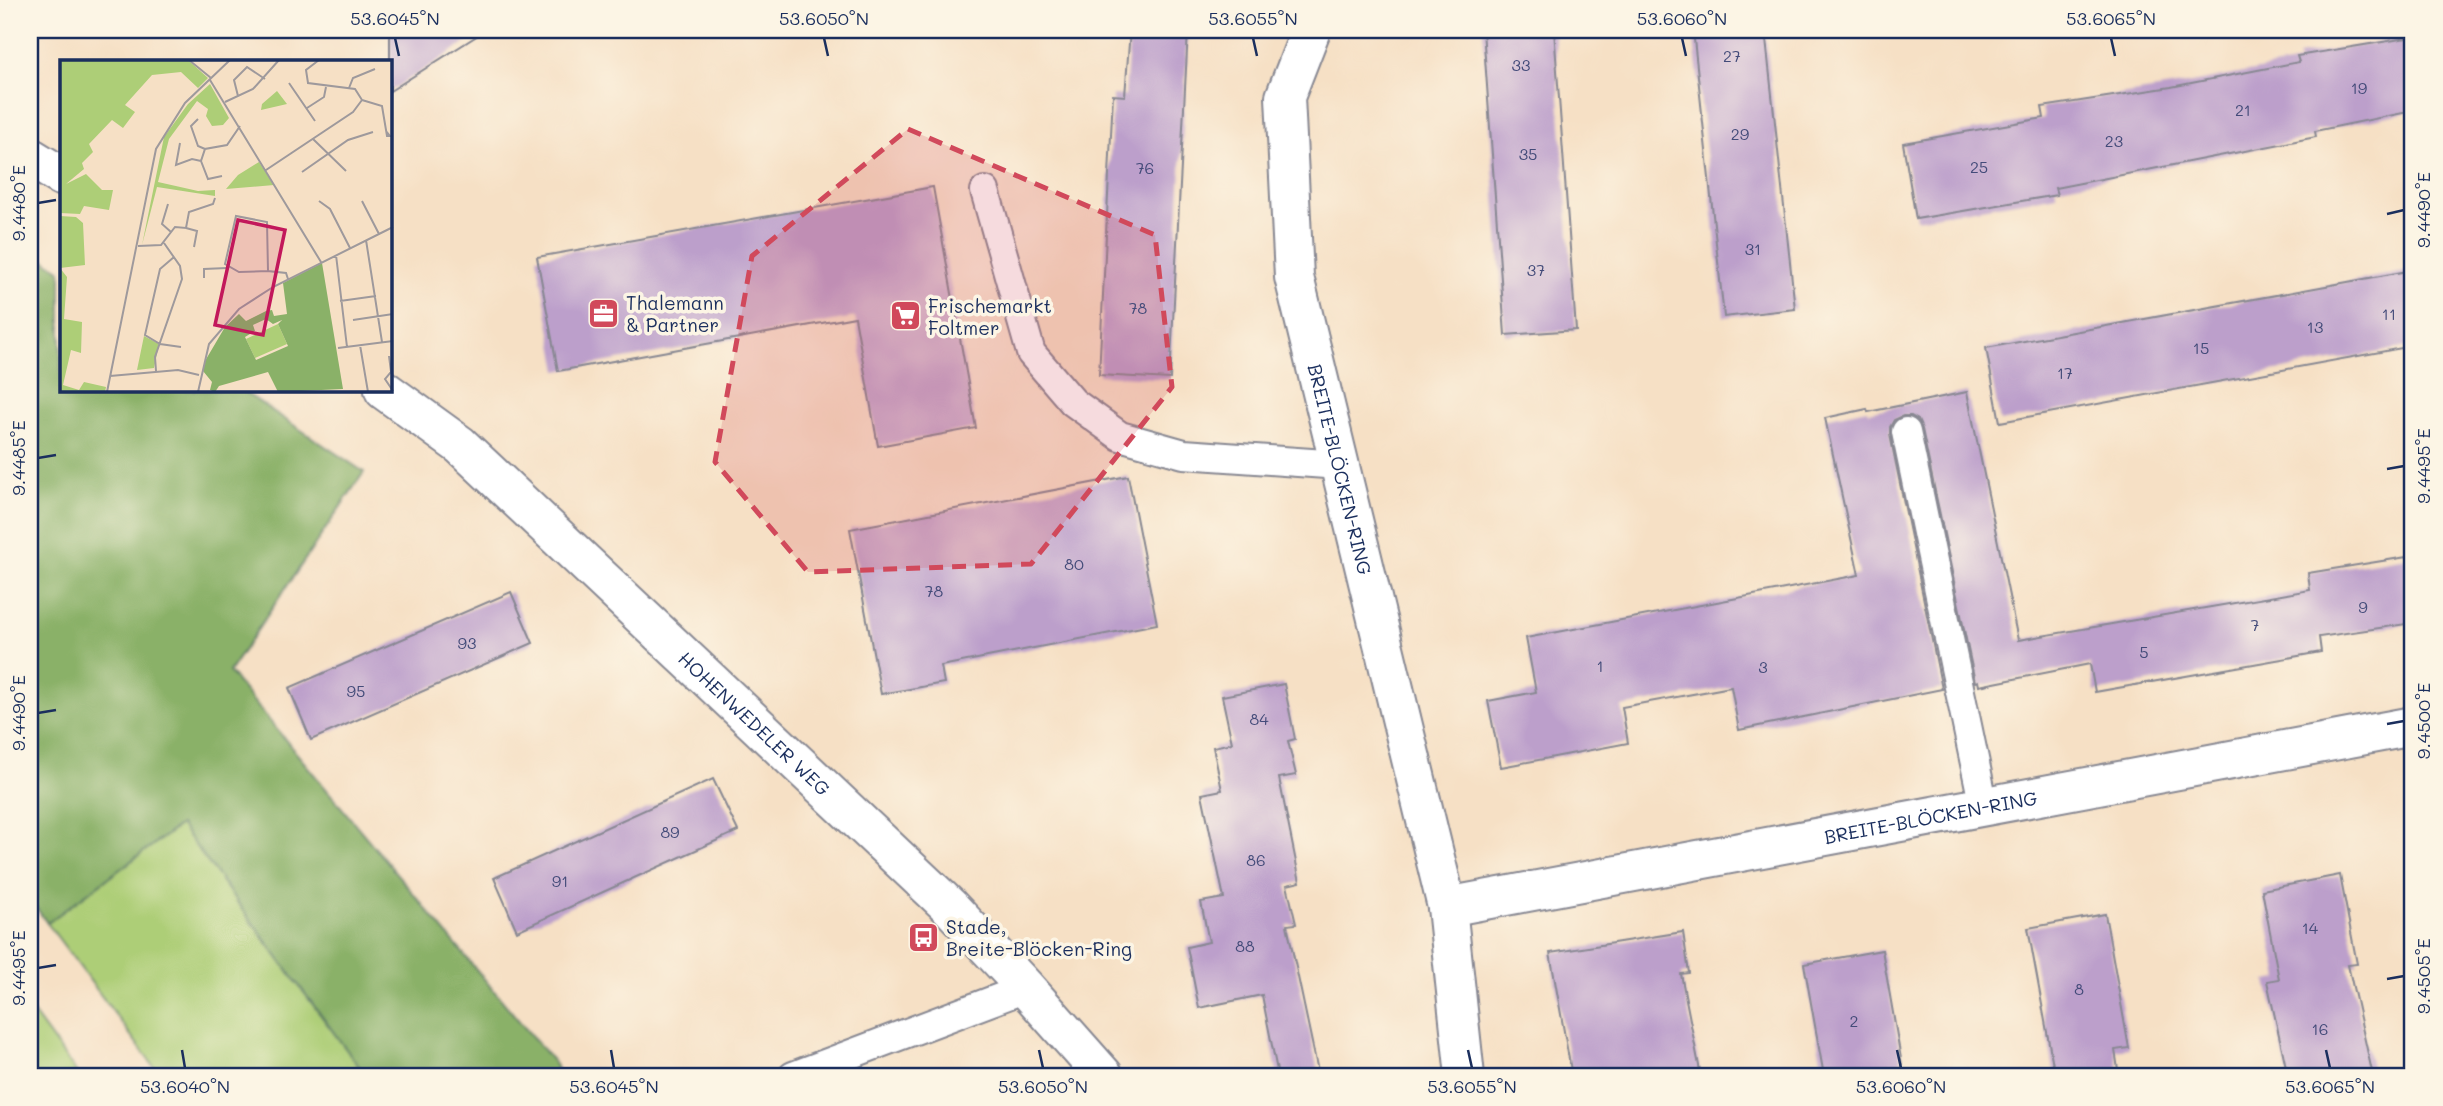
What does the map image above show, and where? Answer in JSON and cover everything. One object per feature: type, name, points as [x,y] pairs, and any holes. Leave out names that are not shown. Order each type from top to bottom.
[{"type":"street","name":"BREITE-BLÖCKEN-RING","points":[[1311,30],[1285,97],[1294,277],[1447,907],[1465,1076]]},
{"type":"street","points":[[30,156],[60,175]]},
{"type":"street","name":"HOHENWEDELER WEG","points":[[387,392],[460,445],[950,907],[1104,1076]]},
{"type":"street","name":"BREITE-BLÖCKEN-RING","points":[[1447,907],[2413,726]]},
{"type":"lane","points":[[985,191],[1031,353],[1073,402],[1120,436],[1184,454],[1340,465]]},
{"type":"lane","points":[[1906,432],[1984,807]]},
{"type":"lane","points":[[793,1076],[1026,988]]},
{"type":"highlighted area","points":[[908,129],[1155,235],[1172,387],[1031,564],[808,572],[715,462],[752,256]]},
{"type":"green space","points":[[30,250],[60,270],[60,392],[244,392],[364,472],[229,672],[555,1064],[559,1076],[366,1076],[180,825],[47,923],[30,899]]},
{"type":"green space","points":[[180,825],[366,1076],[161,1076],[47,923]]},
{"type":"green space","points":[[30,1009],[79,1076],[30,1076]]},
{"type":"building","points":[[390,30],[486,30],[392,90]]},
{"type":"building","points":[[1130,30],[1188,30],[1170,379],[1099,375],[1113,95],[1125,96]]},
{"type":"building","points":[[1483,30],[1554,30],[1576,330],[1505,335]]},
{"type":"building","points":[[1693,30],[1765,30],[1795,309],[1724,317]]},
{"type":"building","points":[[2413,37],[2413,111],[2315,131],[2316,137],[2055,188],[2057,195],[1916,219],[1903,143],[2044,118],[2042,107],[2171,87],[2299,62],[2297,56]]},
{"type":"building","points":[[933,187],[976,428],[878,446],[855,317],[558,371],[537,257]]},
{"type":"building","points":[[2413,270],[2413,346],[2000,422],[1986,348]]},
{"type":"building","points":[[1967,392],[2018,640],[2310,590],[2308,573],[2413,556],[2413,623],[2319,637],[2321,652],[2095,692],[2090,664],[1979,686],[1978,681],[1975,682],[1922,429],[1918,420],[1903,416],[1894,420],[1890,435],[1942,689],[1739,730],[1731,687],[1622,707],[1628,743],[1501,767],[1488,701],[1536,692],[1526,638],[1859,575],[1825,418]]},
{"type":"building","points":[[1128,476],[1157,624],[941,666],[944,683],[881,694],[850,529]]},
{"type":"building","points":[[511,592],[533,643],[311,740],[289,688]]},
{"type":"building","points":[[1284,684],[1295,739],[1288,741],[1296,775],[1279,778],[1300,882],[1287,885],[1296,924],[1287,925],[1319,1076],[1278,1076],[1262,995],[1199,1008],[1187,947],[1209,942],[1201,902],[1224,898],[1202,794],[1222,790],[1213,747],[1232,743],[1222,696]]},
{"type":"building","points":[[713,779],[738,831],[517,931],[494,878]]},
{"type":"building","points":[[2340,875],[2357,964],[2348,965],[2373,1076],[2288,1076],[2267,981],[2279,979],[2262,890]]},
{"type":"building","points":[[2105,914],[2129,1048],[2115,1050],[2119,1076],[2055,1076],[2028,928]]},
{"type":"building","points":[[1683,932],[1689,973],[1681,974],[1701,1076],[1572,1076],[1550,953]]},
{"type":"building","points":[[1882,950],[1904,1076],[1824,1076],[1804,964]]},
{"type":"place","name":"Thalemann & Partner","points":[[603,313]]},
{"type":"place","name":"Frischemarkt Foltmer","points":[[905,316]]},
{"type":"place","name":"Stade, Breite-Blöcken-Ring","points":[[923,937]]}]
